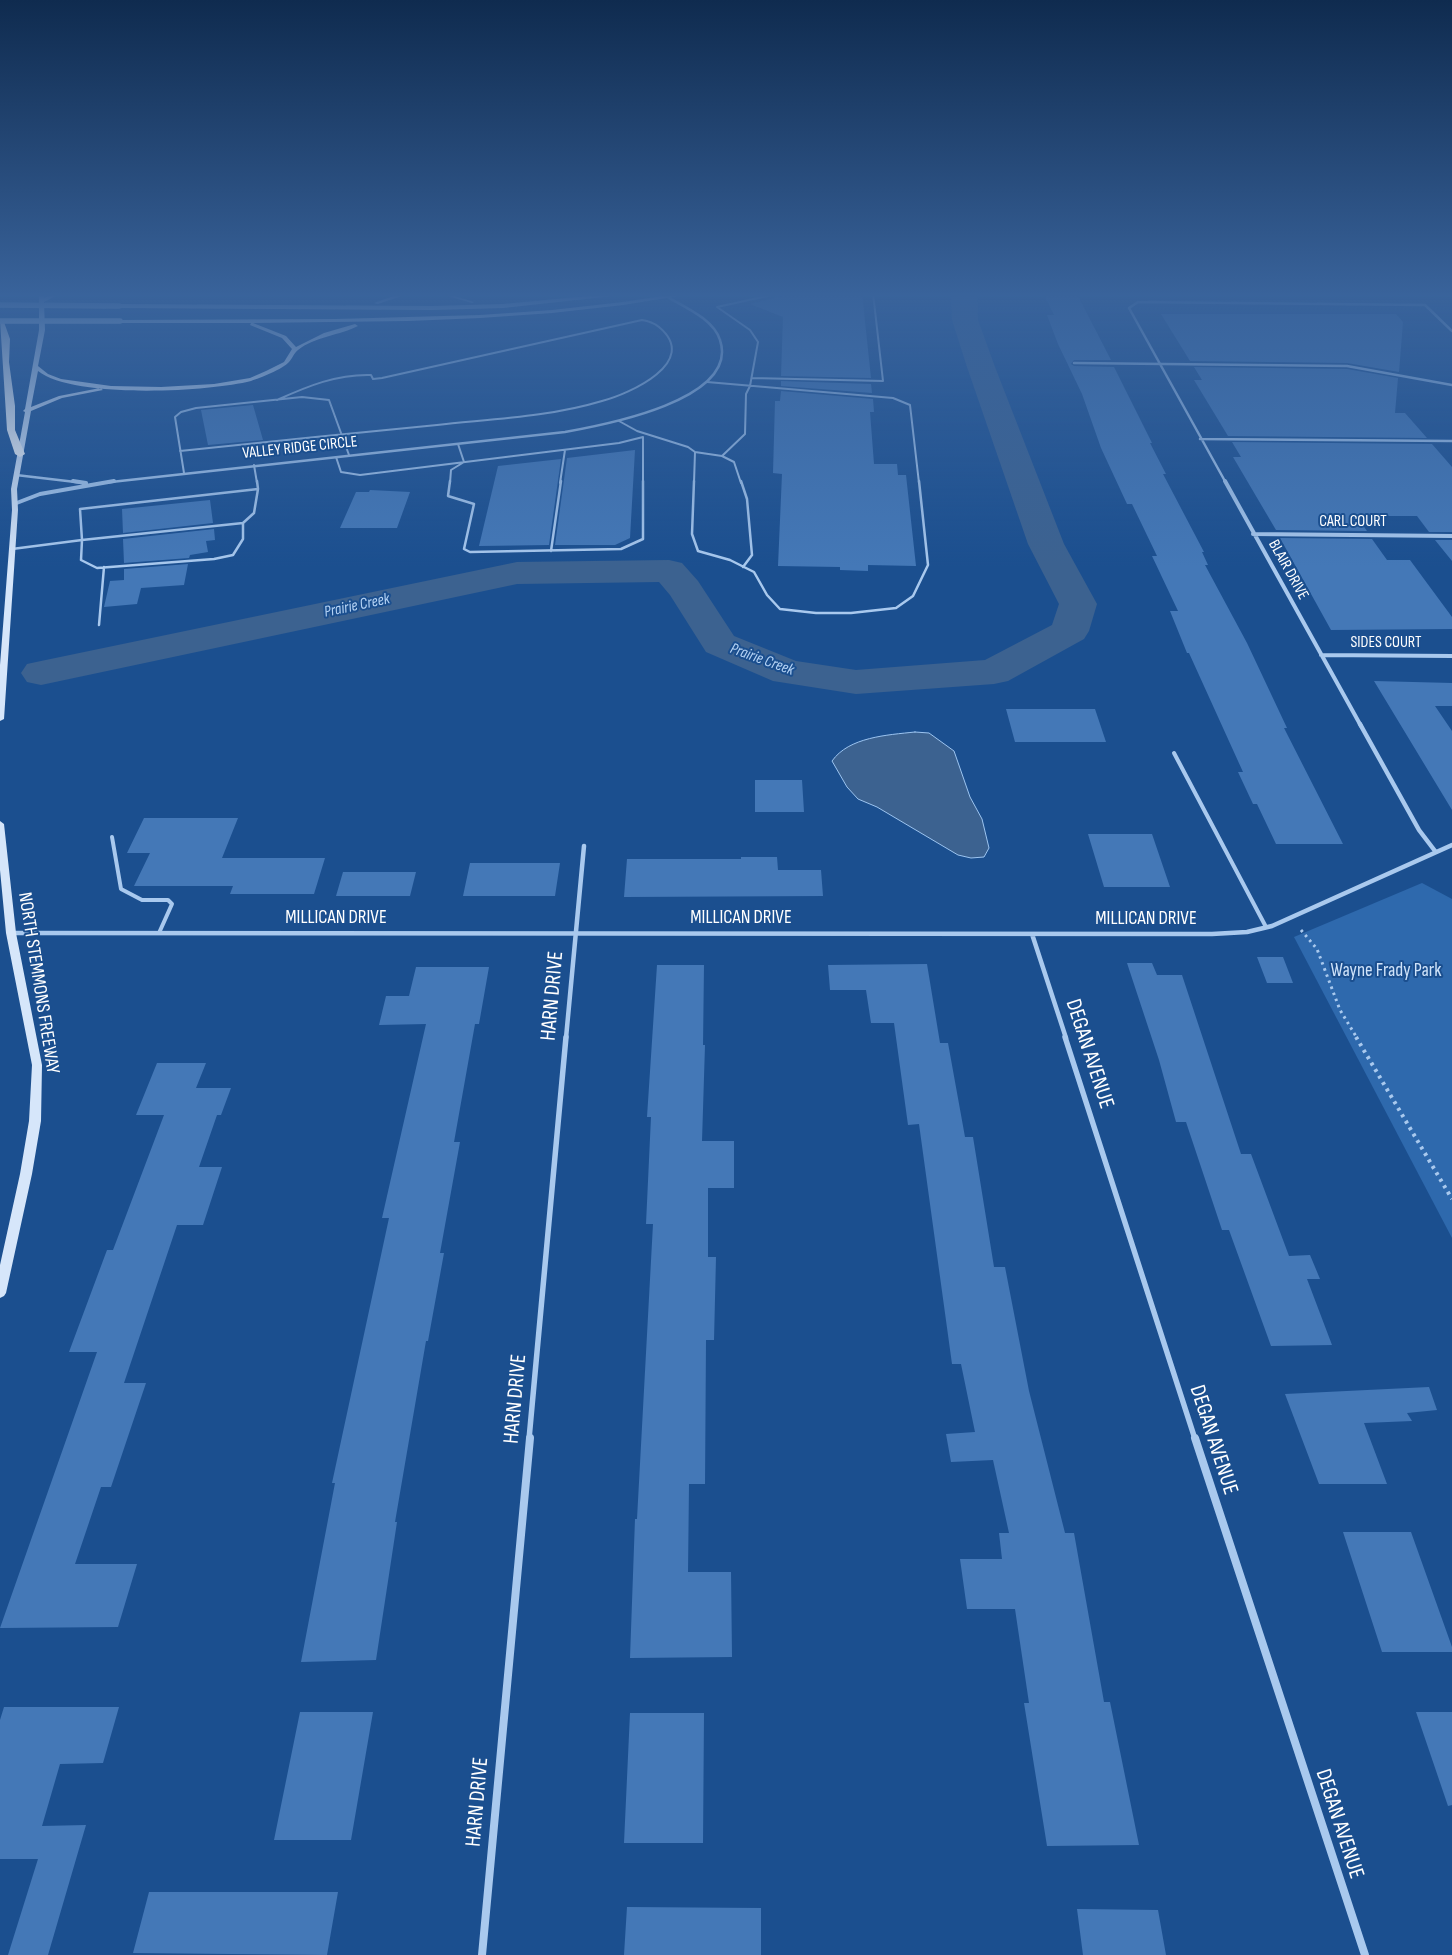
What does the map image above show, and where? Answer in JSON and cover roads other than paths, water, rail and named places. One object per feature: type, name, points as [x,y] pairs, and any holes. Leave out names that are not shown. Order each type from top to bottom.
[{"type":"highway","points":[[8,384],[11,406],[11,430],[20,454]]},
{"type":"main road","points":[[0,719],[16,475],[32,384]]},
{"type":"main road","points":[[84,384],[111,388],[161,389],[218,384]]},
{"type":"main road","points":[[26,412],[61,397],[111,388]]},
{"type":"main road","name":"NORTH STEMMONS FREEWAY","points":[[0,824],[11,934],[37,1065],[35,1121],[26,1174],[0,1293]]},
{"type":"street","name":"VALLEY RIDGE CIRCLE","points":[[14,504],[40,494],[91,484],[565,432],[620,422],[651,412],[684,396],[702,384]]},
{"type":"street","name":"BLAIR DRIVE","points":[[1172,384],[1200,439],[1419,830],[1435,851]]},
{"type":"street","points":[[1200,439],[1452,441]]},
{"type":"street","name":"VALLEY RIDGE CIRCLE","points":[[16,475],[91,484]]},
{"type":"street","name":"CARL COURT","points":[[1253,534],[1452,536]]},
{"type":"street","name":"SIDES COURT","points":[[1321,655],[1452,656]]},
{"type":"street","name":"MILLICAN DRIVE","points":[[11,934],[576,932],[1212,934],[1247,932],[1290,918],[1435,851],[1452,845]]},
{"type":"street","name":"HARN DRIVE","points":[[482,1955],[584,846]]},
{"type":"street","name":"DEGAN AVENUE","points":[[1032,934],[1250,1613],[1364,1955]]},
{"type":"lane","points":[[277,400],[314,384]]},
{"type":"lane","points":[[180,451],[520,416],[596,402],[627,392],[641,384]]},
{"type":"lane","points":[[695,452],[692,534],[698,551],[730,560],[754,572],[767,595],[780,609],[816,613],[896,608],[913,596],[928,565],[910,406],[893,398],[731,384]]},
{"type":"lane","points":[[722,456],[745,434],[746,394],[750,386]]},
{"type":"lane","points":[[184,473],[174,417],[181,412],[196,408],[302,397],[329,400],[350,456]]},
{"type":"lane","points":[[620,422],[647,434],[688,447],[695,452],[722,456],[734,462],[747,499],[752,555],[743,567]]},
{"type":"lane","points":[[336,457],[342,472],[360,475],[619,444],[647,434]]},
{"type":"lane","points":[[464,462],[451,470],[448,496],[474,504],[464,549],[470,552],[621,549],[643,539],[643,437]]},
{"type":"lane","points":[[458,444],[464,462]]},
{"type":"lane","points":[[551,551],[565,450]]},
{"type":"lane","points":[[12,550],[82,540],[243,523],[252,518],[256,510],[258,489],[254,465]]},
{"type":"lane","points":[[243,523],[244,539],[234,555],[214,559],[97,568],[81,560],[80,509],[258,489]]},
{"type":"lane","points":[[99,624],[104,567]]},
{"type":"lane","points":[[1174,753],[1266,927]]},
{"type":"lane","points":[[112,837],[121,889],[142,900],[168,900],[172,904],[159,933]]},
{"type":"waterway","name":"Prairie Creek","points":[[41,673],[517,573],[669,571],[685,589],[720,644],[787,672],[856,682],[994,672],[1070,631],[1078,604],[1046,544],[987,384]]},
{"type":"park label","name":"Wayne Frady Park","points":[[1386,971]]}]
